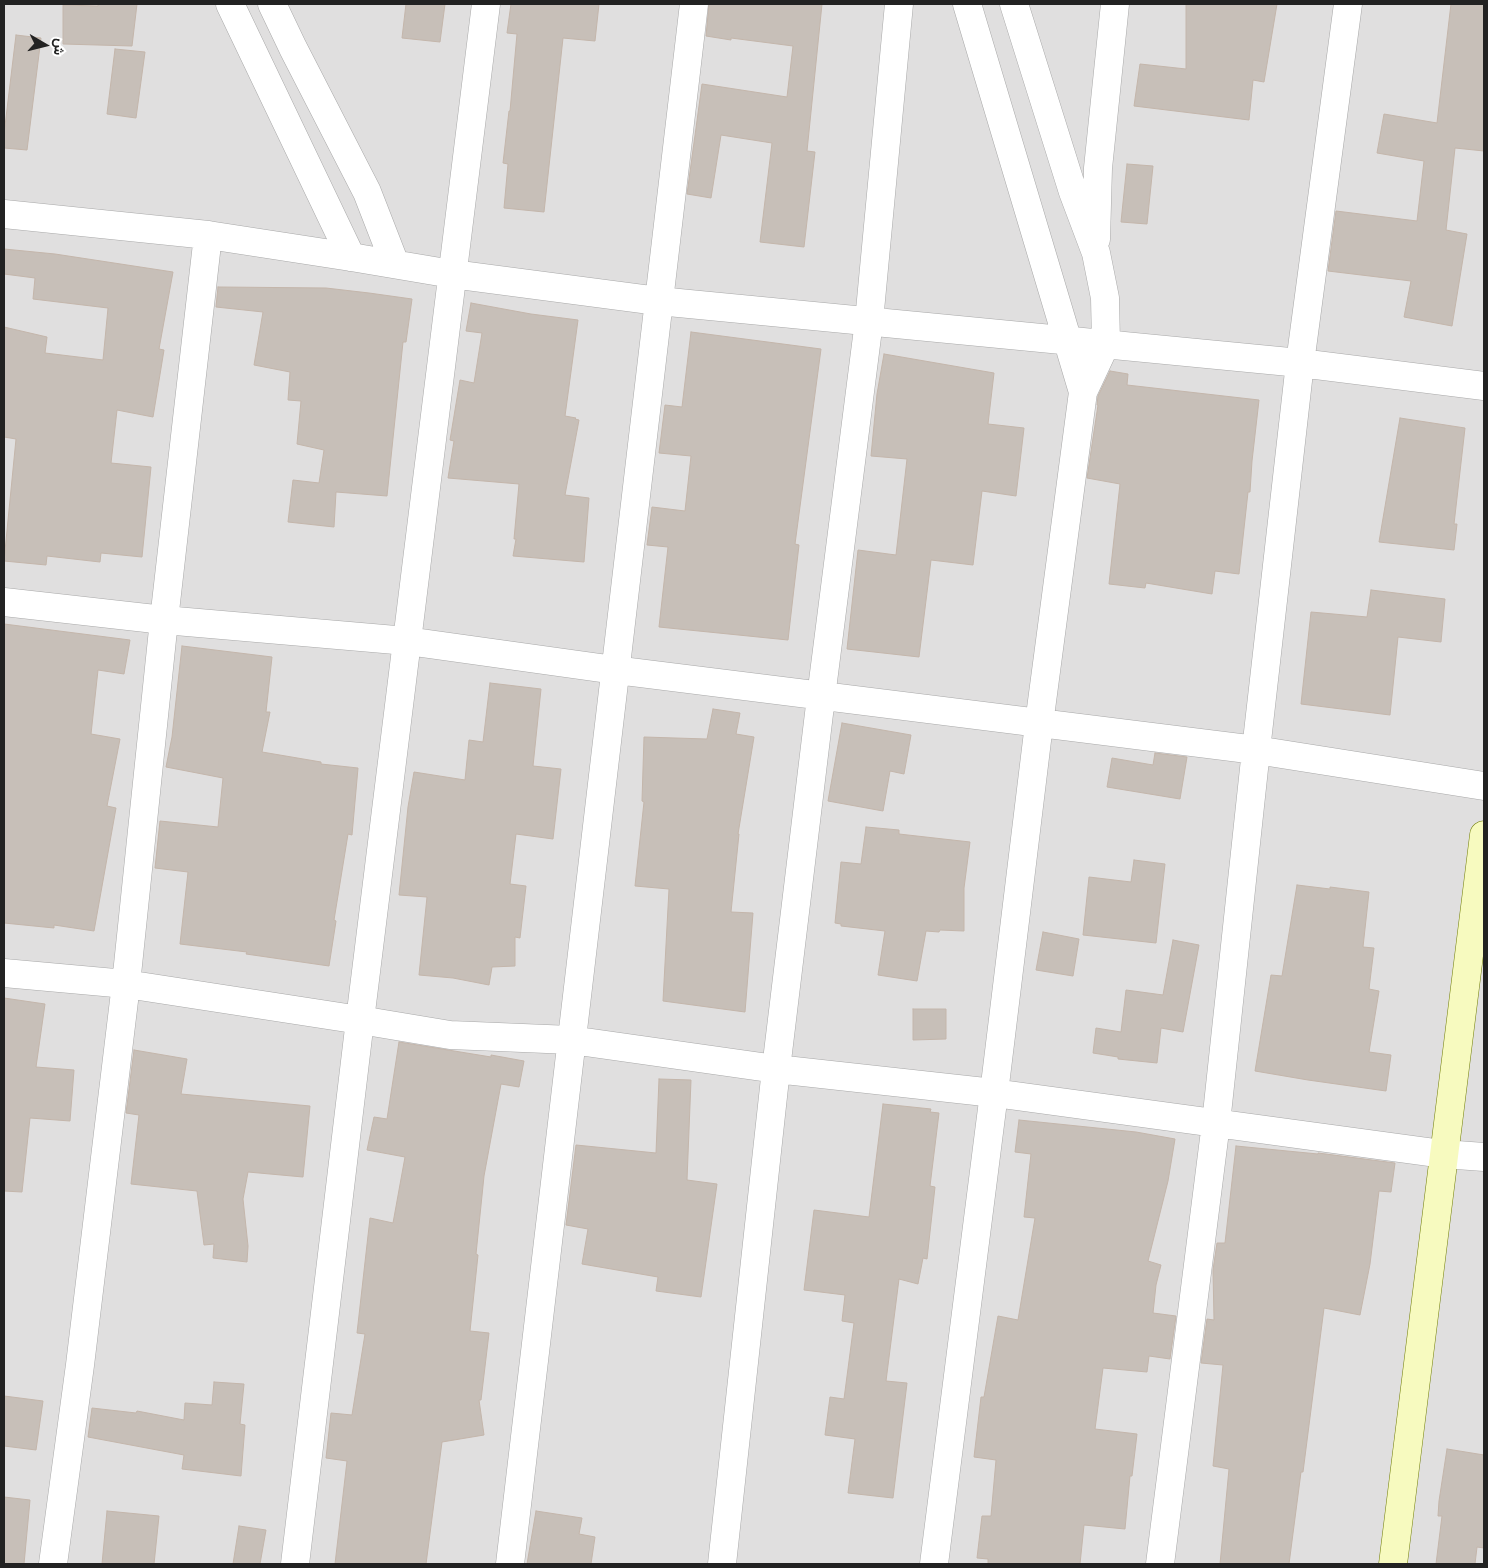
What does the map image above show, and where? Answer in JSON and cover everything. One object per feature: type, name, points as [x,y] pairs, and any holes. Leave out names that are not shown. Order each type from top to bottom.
[{"type":"street","points":[[230,4],[352,257]]},
{"type":"street","points":[[272,4],[367,192],[395,264]]},
{"type":"street","points":[[295,1564],[360,1020],[486,4]]},
{"type":"street","points":[[510,1564],[694,4]]},
{"type":"street","points":[[722,1564],[776,1069],[868,321],[899,4]]},
{"type":"street","points":[[967,4],[1083,392]]},
{"type":"street","points":[[934,1564],[1039,724],[1083,392],[1106,343],[1105,298],[1096,253],[1074,192],[1014,4]]},
{"type":"street","points":[[1096,253],[1098,168],[1116,4]]},
{"type":"street","points":[[1160,1564],[1216,1123],[1300,363],[1348,4]]},
{"type":"street","points":[[4,214],[208,235],[452,274],[658,301],[1106,343],[1300,363],[1484,386]]},
{"type":"street","points":[[53,1564],[80,1364],[126,984],[164,620],[208,235]]},
{"type":"street","points":[[4,602],[164,620],[407,641],[821,697],[1256,750],[1484,786]]},
{"type":"street","points":[[1393,1564],[1484,835]]},
{"type":"street","points":[[4,972],[126,984],[450,1035],[571,1040],[776,1069],[994,1093],[1443,1154],[1484,1157]]},
{"type":"shaded area","points":[[4,4],[1484,4],[1484,1564],[4,1564]]},
{"type":"building","points":[[98,4],[137,4],[132,46],[63,44],[63,5],[98,6]]},
{"type":"building","points":[[406,4],[445,4],[440,42],[402,38]]},
{"type":"building","points":[[511,4],[599,4],[595,41],[563,38],[544,212],[504,208],[508,164],[503,163],[517,34],[507,33]]},
{"type":"building","points":[[709,4],[822,4],[807,151],[815,152],[804,247],[760,242],[772,143],[721,135],[711,198],[687,194],[702,84],[787,97],[793,46],[706,36]]},
{"type":"building","points":[[1186,4],[1277,4],[1264,82],[1253,80],[1249,120],[1134,106],[1140,64],[1186,69]]},
{"type":"building","points":[[1451,4],[1484,4],[1484,151],[1455,148],[1446,230],[1467,234],[1452,326],[1404,317],[1411,281],[1328,271],[1336,211],[1417,221],[1424,161],[1377,153],[1384,114],[1437,123]]},
{"type":"building","points":[[16,35],[41,38],[27,150],[4,148]]},
{"type":"building","points":[[115,49],[145,52],[136,118],[107,114]]},
{"type":"building","points":[[1127,164],[1153,166],[1147,224],[1121,222]]},
{"type":"building","points":[[4,249],[55,254],[173,272],[159,349],[164,350],[153,417],[117,410],[111,463],[151,467],[142,557],[101,553],[100,562],[47,556],[46,565],[4,561],[16,439],[4,437],[4,327],[47,337],[45,353],[103,360],[108,308],[33,299],[35,278],[4,274]]},
{"type":"building","points":[[218,287],[326,288],[412,299],[406,342],[403,342],[387,496],[336,492],[334,527],[288,522],[293,480],[319,483],[324,450],[297,444],[301,401],[288,400],[290,372],[254,365],[263,312],[216,307]]},
{"type":"building","points":[[471,303],[578,320],[565,416],[579,420],[565,495],[589,498],[584,562],[513,556],[516,539],[514,539],[519,484],[448,478],[454,441],[450,440],[460,380],[474,383],[482,333],[466,331]]},
{"type":"building","points":[[691,332],[821,349],[795,544],[799,545],[788,640],[659,627],[668,547],[647,545],[652,507],[685,511],[691,456],[659,453],[665,405],[682,407]]},
{"type":"building","points":[[884,354],[994,373],[988,424],[1024,428],[1016,496],[982,491],[973,565],[931,560],[919,657],[847,649],[858,550],[896,555],[907,459],[871,456],[877,394]]},
{"type":"building","points":[[1110,371],[1128,374],[1127,385],[1259,400],[1250,492],[1248,492],[1239,574],[1215,571],[1212,594],[1146,583],[1145,588],[1109,584],[1120,484],[1087,478],[1098,396]]},
{"type":"building","points":[[1400,418],[1465,428],[1454,524],[1457,524],[1454,550],[1379,542]]},
{"type":"building","points":[[1371,590],[1445,599],[1441,642],[1398,637],[1390,715],[1301,704],[1311,612],[1367,617]]},
{"type":"building","points":[[4,624],[130,640],[124,674],[98,670],[91,734],[120,739],[107,806],[116,808],[94,931],[54,925],[54,928],[4,923]]},
{"type":"building","points":[[182,646],[272,657],[266,712],[270,712],[262,752],[321,762],[321,764],[358,768],[352,835],[348,834],[334,920],[336,921],[329,966],[246,954],[247,952],[180,944],[188,872],[155,868],[160,821],[218,827],[223,778],[166,767],[172,737]]},
{"type":"building","points":[[490,683],[541,689],[533,766],[561,769],[553,839],[516,834],[510,884],[526,886],[520,938],[515,937],[515,966],[492,967],[489,985],[453,978],[419,975],[427,897],[399,895],[408,807],[414,772],[465,780],[469,740],[483,742]]},
{"type":"building","points":[[713,709],[740,713],[736,734],[754,737],[738,834],[731,912],[753,913],[745,1012],[663,1001],[669,889],[635,886],[644,802],[642,801],[644,737],[707,739]]},
{"type":"building","points":[[842,723],[911,735],[904,774],[890,771],[883,811],[828,801]]},
{"type":"building","points":[[1155,753],[1187,757],[1180,799],[1107,787],[1112,758],[1153,765]]},
{"type":"building","points":[[866,827],[899,830],[899,834],[970,842],[964,888],[964,931],[926,931],[917,981],[878,975],[885,931],[841,926],[841,924],[835,923],[841,862],[861,864]]},
{"type":"building","points":[[1134,860],[1165,864],[1156,943],[1083,935],[1089,877],[1131,882]]},
{"type":"building","points":[[1297,885],[1369,892],[1363,947],[1374,948],[1369,989],[1379,991],[1369,1052],[1391,1055],[1386,1091],[1255,1071],[1271,975],[1282,976]]},
{"type":"building","points":[[1043,932],[1079,939],[1073,976],[1036,970]]},
{"type":"building","points":[[1173,940],[1199,945],[1183,1032],[1161,1028],[1157,1063],[1118,1059],[1118,1057],[1093,1053],[1096,1028],[1121,1032],[1126,990],[1163,995]]},
{"type":"building","points":[[4,998],[45,1004],[36,1067],[74,1070],[70,1121],[30,1118],[22,1192],[4,1191]]},
{"type":"building","points":[[913,1009],[946,1009],[946,1039],[913,1040]]},
{"type":"building","points":[[399,1042],[524,1061],[519,1087],[501,1084],[484,1176],[470,1331],[489,1333],[481,1400],[479,1400],[484,1435],[442,1442],[426,1564],[335,1564],[347,1461],[326,1458],[331,1413],[352,1415],[365,1334],[357,1333],[370,1218],[393,1223],[405,1157],[367,1150],[374,1117],[387,1119]]},
{"type":"building","points":[[134,1050],[187,1059],[181,1094],[310,1106],[303,1177],[248,1172],[243,1199],[248,1246],[247,1262],[213,1258],[214,1244],[204,1245],[197,1191],[131,1184],[139,1115],[126,1113]]},
{"type":"building","points":[[659,1079],[691,1080],[687,1180],[717,1184],[701,1297],[656,1291],[658,1277],[582,1264],[588,1229],[566,1225],[576,1145],[656,1153]]},
{"type":"building","points":[[883,1104],[931,1109],[930,1112],[939,1113],[930,1186],[935,1187],[927,1259],[923,1258],[918,1284],[899,1279],[886,1381],[907,1383],[893,1498],[848,1493],[855,1439],[825,1435],[830,1397],[844,1399],[854,1323],[842,1321],[845,1295],[804,1290],[814,1210],[869,1217]]},
{"type":"building","points":[[1019,1120],[1136,1132],[1175,1139],[1168,1181],[1148,1261],[1161,1265],[1156,1285],[1153,1313],[1176,1316],[1170,1359],[1149,1356],[1147,1372],[1103,1368],[1095,1429],[1137,1434],[1132,1476],[1130,1476],[1125,1529],[1084,1525],[1080,1564],[988,1564],[988,1559],[977,1558],[982,1516],[991,1516],[996,1460],[974,1457],[981,1397],[984,1397],[998,1316],[1018,1320],[1035,1218],[1024,1217],[1031,1154],[1015,1152]]},
{"type":"building","points":[[1236,1146],[1318,1153],[1395,1163],[1391,1192],[1379,1191],[1370,1264],[1360,1315],[1324,1308],[1289,1564],[1220,1564],[1229,1469],[1213,1466],[1223,1365],[1201,1363],[1207,1319],[1214,1320],[1213,1270],[1217,1243],[1225,1243]]},
{"type":"building","points":[[214,1382],[244,1384],[240,1424],[245,1425],[241,1476],[182,1469],[184,1455],[88,1437],[92,1408],[136,1413],[137,1411],[184,1420],[185,1403],[212,1405]]},
{"type":"building","points":[[4,1396],[43,1401],[36,1450],[4,1446]]},
{"type":"building","points":[[1447,1449],[1484,1455],[1484,1548],[1477,1547],[1475,1564],[1436,1564],[1442,1516],[1438,1516],[1439,1501]]},
{"type":"building","points":[[4,1497],[30,1500],[24,1564],[4,1564]]},
{"type":"building","points":[[107,1511],[159,1516],[154,1564],[102,1564]]},
{"type":"building","points":[[536,1511],[582,1518],[579,1534],[595,1537],[591,1564],[527,1564]]},
{"type":"building","points":[[239,1526],[266,1530],[260,1564],[233,1564]]}]
